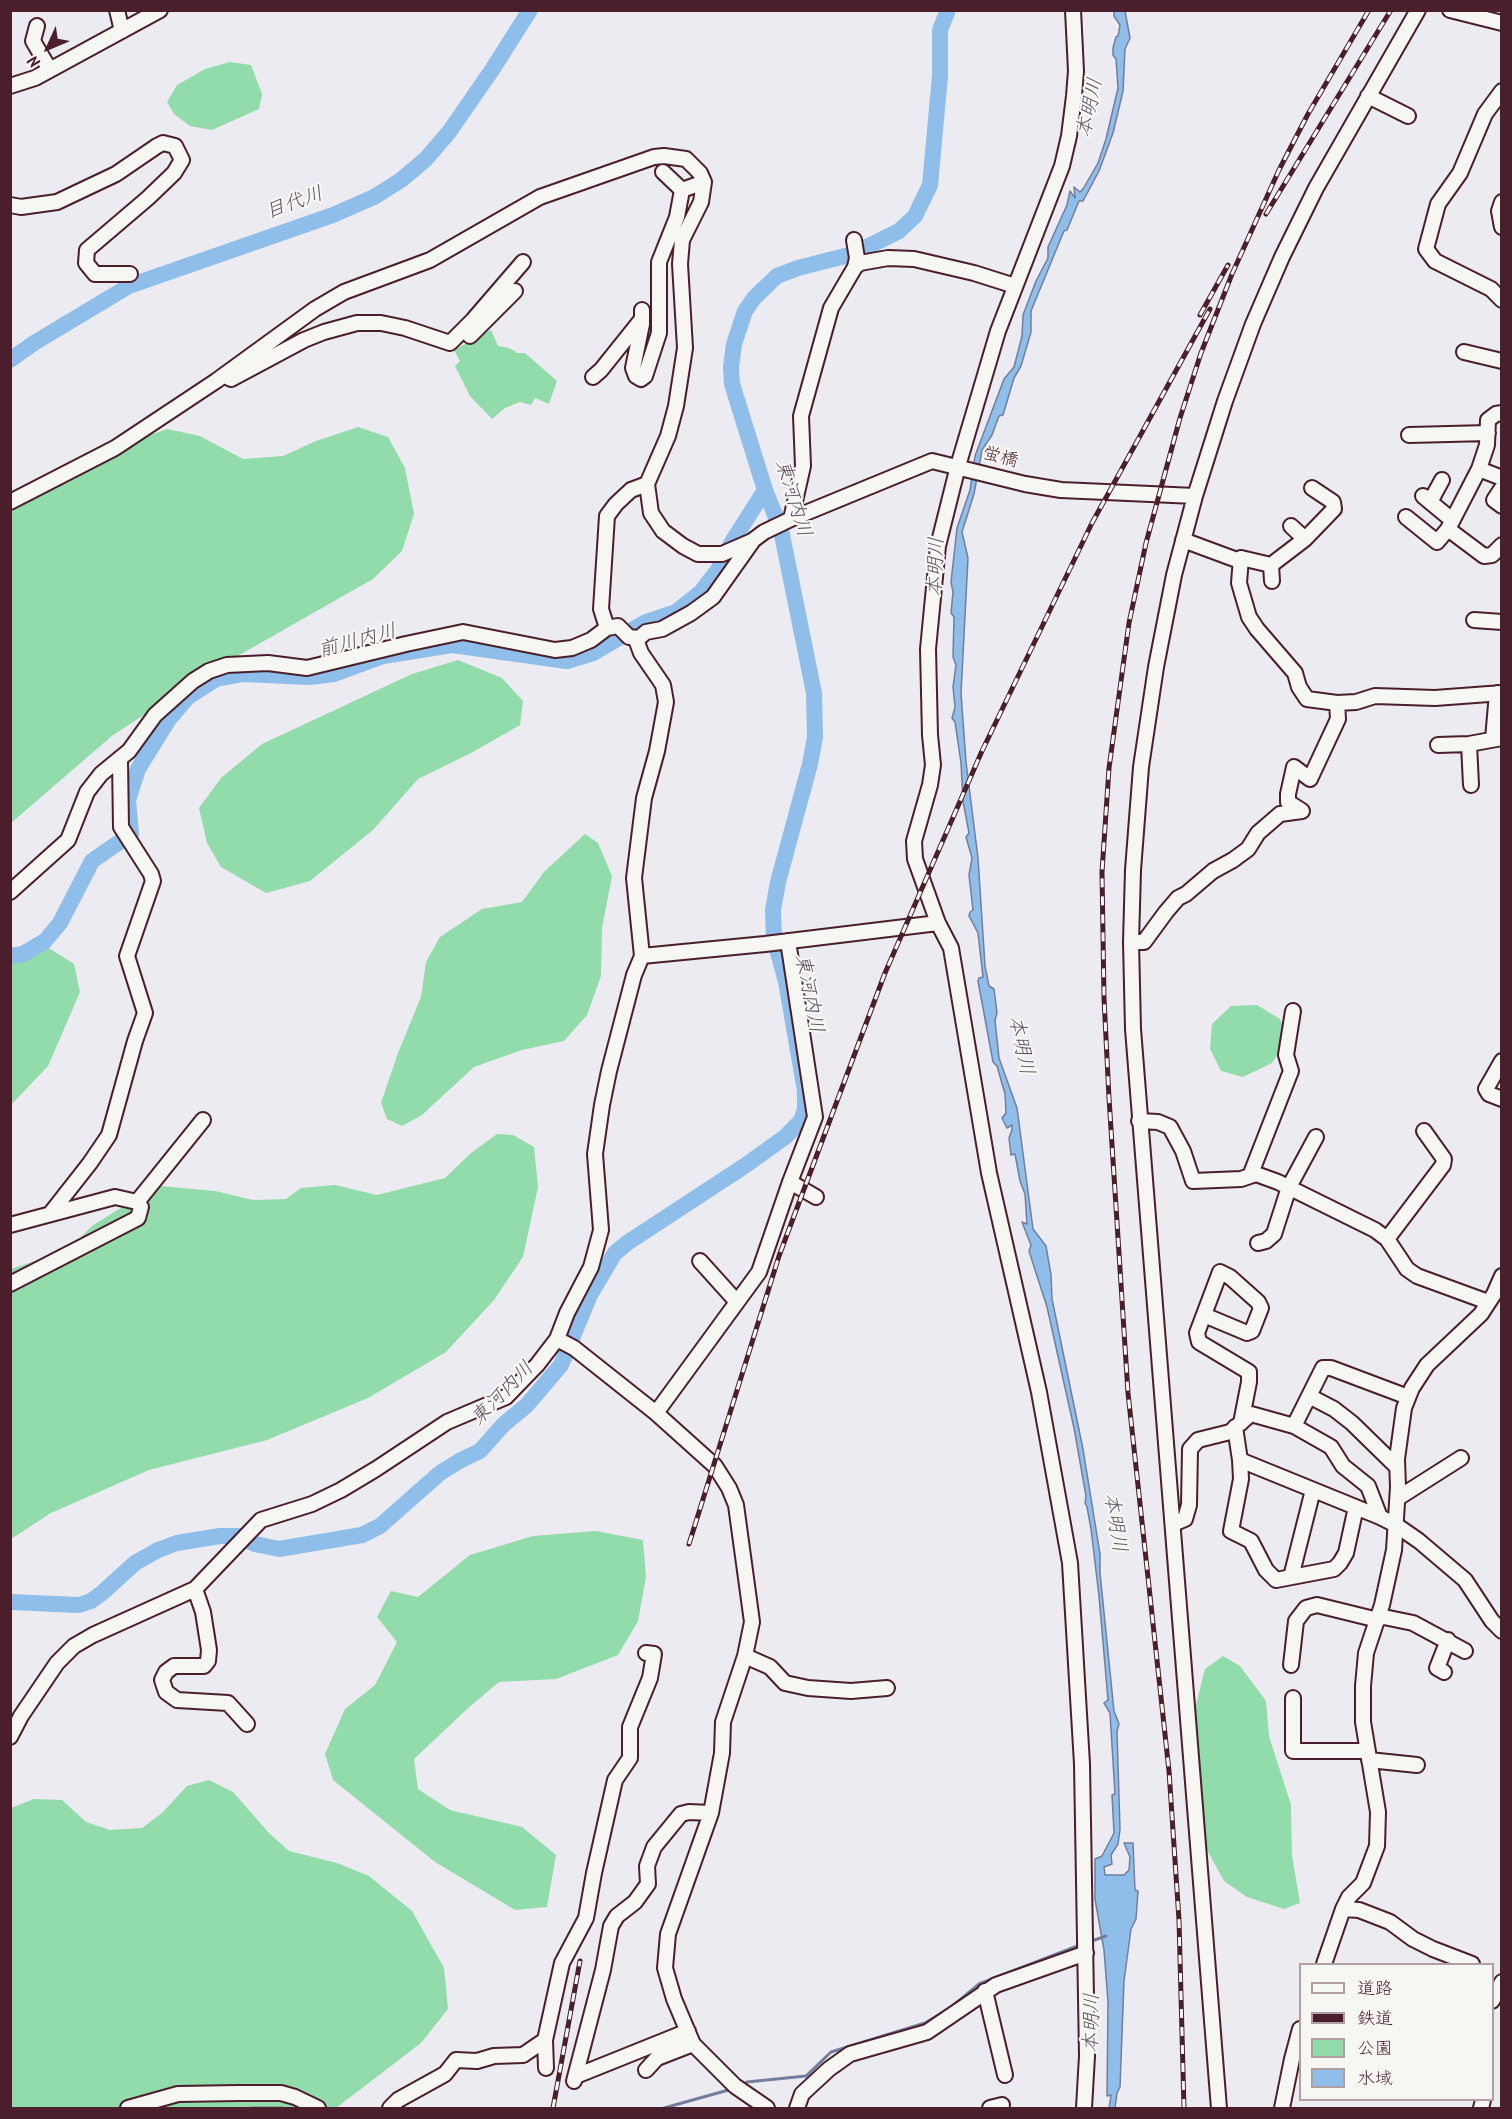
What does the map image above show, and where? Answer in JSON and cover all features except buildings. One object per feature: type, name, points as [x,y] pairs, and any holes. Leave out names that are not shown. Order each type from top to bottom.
[{"type":"street","points":[[117,10],[122,31]]},
{"type":"street","points":[[10,86],[35,78],[160,10]]},
{"type":"street","points":[[1073,10],[1076,71],[1069,136],[1058,176],[992,350],[962,467],[938,546],[927,649],[933,765],[914,841],[915,859],[938,923],[951,948],[989,1173],[1039,1392],[1070,1563],[1082,1764],[1087,2056],[1084,2109]]},
{"type":"street","points":[[1219,2109],[1133,1029],[1131,942],[1133,870],[1142,767],[1165,619],[1195,496],[1225,401],[1257,314],[1316,188],[1418,10]]},
{"type":"street","points":[[1450,10],[1502,23]]},
{"type":"street","points":[[37,26],[33,41],[50,70]]},
{"type":"street","points":[[1502,91],[1485,114],[1460,173],[1438,204],[1426,249],[1435,261],[1491,289],[1502,300]]},
{"type":"street","points":[[1368,96],[1408,116]]},
{"type":"street","points":[[10,205],[21,207],[57,202],[116,174],[157,146],[164,143],[175,146],[182,160],[174,173],[87,250],[86,263],[95,274],[130,274]]},
{"type":"street","points":[[10,502],[116,448],[224,376],[315,309],[344,292],[430,260],[540,197],[654,157],[675,156],[686,159],[700,173],[704,182],[701,202],[682,240],[680,264],[685,348],[676,406],[668,436],[646,484],[651,513],[663,531],[698,554],[722,554],[752,541]]},
{"type":"street","points":[[663,172],[682,190]]},
{"type":"street","points":[[682,190],[704,182]]},
{"type":"street","points":[[593,376],[601,370],[642,314],[633,368],[636,376],[641,379],[645,376],[658,333],[659,262],[677,218],[682,190]]},
{"type":"street","points":[[1502,202],[1499,211],[1502,227]]},
{"type":"street","points":[[788,520],[803,466],[801,416],[831,308],[856,262],[854,240]]},
{"type":"street","points":[[856,262],[914,259],[974,273],[1015,286]]},
{"type":"street","points":[[450,343],[523,262]]},
{"type":"street","points":[[224,376],[231,379],[304,340],[357,323],[381,323],[405,328],[450,343],[464,342],[515,291]]},
{"type":"street","points":[[1464,352],[1502,361]]},
{"type":"street","points":[[1406,517],[1437,542],[1450,525],[1479,469],[1488,445],[1488,420],[1502,413]]},
{"type":"street","points":[[1409,435],[1488,433]]},
{"type":"street","name":"蛍橋","points":[[752,541],[788,520],[932,460],[1025,484],[1061,490],[1195,496]]},
{"type":"street","points":[[1479,469],[1502,478]]},
{"type":"street","points":[[1442,480],[1427,499],[1450,525],[1484,556],[1492,555],[1502,545]]},
{"type":"street","points":[[10,1737],[21,1716],[57,1663],[74,1646],[93,1635],[195,1589],[261,1520],[312,1503],[341,1490],[447,1422],[506,1396],[537,1365],[558,1339],[567,1313],[591,1267],[601,1230],[595,1154],[599,1125],[609,1071],[634,975],[642,956],[634,878],[644,798],[657,751],[666,702],[663,685],[641,653],[637,642],[634,638],[613,627],[602,609],[607,516],[631,490],[646,484]]},
{"type":"street","points":[[1271,565],[1305,539],[1334,509],[1333,502],[1312,488]]},
{"type":"street","points":[[1502,488],[1494,500],[1502,506]]},
{"type":"street","points":[[1291,526],[1305,539]]},
{"type":"street","points":[[1183,540],[1237,560],[1240,558],[1271,565]]},
{"type":"street","points":[[634,638],[662,629],[691,613],[713,597],[752,541]]},
{"type":"street","points":[[1240,558],[1239,583],[1257,629],[1295,673],[1299,687],[1307,699],[1336,703],[1356,702],[1375,696],[1435,698],[1499,693],[1497,738],[1469,744],[1438,745]]},
{"type":"street","points":[[1271,565],[1272,581]]},
{"type":"street","points":[[1250,608],[1267,631]]},
{"type":"street","points":[[1474,620],[1502,622]]},
{"type":"street","points":[[10,892],[68,840],[87,792],[102,774],[120,760],[155,715],[193,681],[209,671],[227,665],[268,663],[307,668],[463,632],[555,650],[572,648],[613,627]]},
{"type":"street","points":[[1131,942],[1144,942],[1178,898],[1213,871],[1248,849],[1267,824],[1280,814],[1302,810],[1288,802],[1294,767],[1310,778],[1338,719],[1336,703]]},
{"type":"street","points":[[1469,744],[1471,785]]},
{"type":"street","points":[[50,1214],[109,1135],[145,1013],[128,956],[133,935],[153,881],[151,874],[121,827],[120,760]]},
{"type":"street","points":[[642,956],[784,942],[938,923]]},
{"type":"street","points":[[656,1413],[759,1272],[815,1117],[784,942]]},
{"type":"street","points":[[1250,1176],[1291,1071],[1286,1055],[1293,1011]]},
{"type":"street","points":[[1502,1061],[1486,1089],[1489,1094],[1502,1099]]},
{"type":"street","points":[[137,1202],[203,1120]]},
{"type":"street","points":[[1139,1120],[1158,1122],[1170,1127],[1183,1151],[1193,1181],[1241,1179],[1256,1174],[1289,1187],[1375,1230],[1387,1239],[1407,1269],[1417,1276],[1488,1302]]},
{"type":"street","points":[[1387,1239],[1443,1165],[1444,1159],[1424,1131]]},
{"type":"street","points":[[1258,1243],[1266,1241],[1274,1234],[1289,1187],[1316,1137]]},
{"type":"street","points":[[790,1182],[816,1197]]},
{"type":"street","points":[[10,1225],[115,1197],[137,1202],[141,1207],[138,1218],[10,1284]]},
{"type":"street","points":[[700,1261],[736,1302]]},
{"type":"street","points":[[1204,1316],[1246,1333],[1252,1330],[1261,1308],[1258,1302],[1237,1283],[1220,1272],[1197,1334],[1199,1342],[1249,1372],[1249,1382],[1238,1425],[1241,1479],[1231,1531],[1251,1541],[1266,1570],[1275,1580],[1334,1569],[1346,1553],[1356,1507]]},
{"type":"street","points":[[1325,1963],[1343,1910],[1349,1897],[1364,1883],[1377,1846],[1378,1812],[1363,1722],[1363,1686],[1366,1653],[1378,1618],[1394,1550],[1400,1427],[1408,1397],[1427,1365],[1481,1314],[1502,1276]]},
{"type":"street","points":[[558,1339],[574,1348],[656,1413],[715,1466],[729,1488],[736,1505],[752,1622],[745,1656],[723,1722],[722,1753],[711,1813],[676,1906],[668,1934],[664,1968],[691,2037],[738,2089],[767,2109]]},
{"type":"street","points":[[1294,1426],[1323,1368],[1331,1368],[1408,1397]]},
{"type":"street","points":[[1309,1396],[1352,1423],[1397,1467]]},
{"type":"street","points":[[1173,1524],[1185,1519],[1190,1506],[1190,1449],[1198,1440],[1230,1432],[1251,1414],[1294,1426],[1331,1447],[1343,1466],[1368,1486],[1380,1516]]},
{"type":"street","points":[[1398,1498],[1461,1458]]},
{"type":"street","points":[[1240,1460],[1380,1516],[1396,1525],[1419,1541],[1465,1580],[1492,1621],[1502,1631]]},
{"type":"street","points":[[1291,1577],[1313,1490]]},
{"type":"street","points":[[195,1589],[203,1612],[209,1650],[208,1661],[204,1666],[174,1666],[166,1672],[162,1680],[166,1692],[177,1700],[228,1703],[247,1724]]},
{"type":"street","points":[[1291,1665],[1296,1621],[1306,1608],[1317,1605],[1413,1623],[1465,1650]]},
{"type":"street","points":[[1444,1672],[1437,1668],[1448,1640]]},
{"type":"street","points":[[546,2068],[546,2040],[562,1963],[586,1918],[615,1780],[630,1758],[630,1727],[650,1678],[654,1654],[646,1653]]},
{"type":"street","points":[[745,1656],[770,1667],[784,1683],[808,1688],[851,1691],[886,1688]]},
{"type":"street","points":[[1293,1698],[1293,1751],[1368,1755],[1417,1765]]},
{"type":"street","points":[[691,2037],[575,2078],[603,1970],[611,1926],[617,1916],[635,1902],[648,1884],[647,1866],[654,1847],[681,1814],[711,1813]]},
{"type":"street","points":[[1343,1910],[1359,1910],[1390,1922],[1413,1939],[1467,1963]]},
{"type":"street","points":[[796,2109],[802,2094],[829,2069],[850,2054],[927,2032],[996,1984],[1086,1946]]},
{"type":"street","points":[[1494,1997],[1502,1982]]},
{"type":"street","points":[[985,1991],[1005,2075]]},
{"type":"street","points":[[1282,2109],[1299,2033]]},
{"type":"street","points":[[646,2070],[657,2058],[691,2037]]},
{"type":"street","points":[[390,2109],[398,2100],[445,2074],[456,2060],[477,2061],[494,2056],[523,2055],[546,2040]]},
{"type":"street","points":[[128,2109],[178,2094],[239,2092],[281,2093],[295,2097],[318,2109]]},
{"type":"green space","points":[[230,62],[251,65],[262,94],[259,109],[212,130],[190,126],[174,114],[167,102],[177,85],[205,69]]},
{"type":"green space","points":[[491,330],[498,346],[525,353],[557,381],[549,404],[535,398],[531,405],[520,402],[505,408],[492,419],[470,396],[455,366],[460,361],[454,350]]},
{"type":"green space","points":[[358,427],[388,437],[405,468],[414,514],[402,551],[373,579],[213,670],[113,735],[11,823],[11,506],[117,447],[167,429],[200,436],[243,459],[283,456],[316,441]]},
{"type":"green space","points":[[458,660],[502,678],[523,701],[520,725],[473,752],[418,779],[373,830],[310,881],[266,893],[221,867],[207,843],[199,808],[221,778],[262,744],[412,674]]},
{"type":"green space","points":[[585,834],[598,843],[612,876],[602,928],[601,976],[587,1015],[564,1041],[522,1050],[474,1067],[422,1115],[402,1126],[387,1119],[381,1103],[421,997],[426,962],[440,937],[482,909],[522,902],[544,872]]},
{"type":"green space","points":[[44,945],[74,964],[80,992],[48,1066],[11,1105],[11,956]]},
{"type":"green space","points":[[1257,1005],[1280,1019],[1288,1038],[1272,1063],[1243,1077],[1221,1071],[1210,1049],[1212,1024],[1231,1006]]},
{"type":"green space","points":[[497,1134],[513,1135],[534,1147],[538,1187],[523,1257],[494,1300],[446,1352],[368,1398],[267,1440],[149,1470],[51,1513],[11,1539],[11,1269],[68,1250],[92,1226],[161,1186],[215,1191],[253,1200],[286,1199],[301,1188],[335,1185],[377,1195],[445,1178],[471,1153]]},
{"type":"green space","points":[[596,1531],[643,1540],[646,1577],[638,1621],[618,1655],[556,1679],[499,1682],[414,1759],[418,1789],[450,1810],[522,1827],[556,1855],[547,1907],[515,1910],[435,1862],[333,1780],[325,1754],[345,1709],[375,1685],[397,1642],[377,1617],[391,1591],[418,1597],[470,1555],[533,1536]]},
{"type":"green space","points":[[1223,1656],[1240,1666],[1266,1701],[1269,1736],[1291,1805],[1292,1855],[1300,1903],[1284,1909],[1247,1897],[1224,1881],[1201,1839],[1191,1725],[1205,1669]]},
{"type":"green space","points":[[209,1780],[233,1792],[269,1833],[289,1851],[337,1863],[369,1876],[412,1911],[444,1968],[448,2009],[421,2043],[336,2108],[11,2108],[11,1808],[34,1799],[62,1800],[86,1822],[110,1830],[142,1828],[162,1813],[187,1786]]},
{"type":"water","points":[[1114,11],[1125,11],[1130,38],[1125,49],[1123,91],[1113,133],[1099,171],[1083,201],[1079,201],[1067,230],[1064,231],[1031,311],[1031,332],[1021,366],[1014,378],[1003,415],[999,416],[992,435],[982,450],[974,494],[962,532],[968,558],[961,693],[966,762],[978,858],[985,966],[989,986],[994,989],[999,1058],[1017,1108],[1033,1229],[1046,1246],[1052,1299],[1083,1449],[1100,1554],[1114,1711],[1119,1724],[1117,1731],[1120,1830],[1118,1844],[1111,1855],[1112,1864],[1104,1867],[1105,1875],[1124,1875],[1129,1870],[1130,1857],[1124,1843],[1133,1843],[1135,1890],[1138,1891],[1136,1919],[1131,1929],[1124,1981],[1120,2087],[1115,2108],[1109,2108],[1111,2095],[1107,2096],[1108,2002],[1104,1950],[1095,1899],[1095,1859],[1102,1856],[1114,1833],[1112,1795],[1115,1794],[1110,1713],[1104,1703],[1108,1700],[1099,1596],[1091,1529],[1074,1428],[1047,1307],[1029,1251],[1031,1245],[1022,1222],[1027,1224],[1025,1194],[1015,1154],[1011,1155],[1009,1138],[1012,1125],[1007,1128],[1002,1118],[1006,1113],[1005,1094],[997,1066],[993,1062],[978,981],[983,977],[978,933],[969,916],[973,910],[969,875],[972,858],[966,837],[969,833],[963,801],[961,763],[955,722],[952,718],[955,707],[953,687],[956,665],[953,657],[954,617],[951,613],[953,592],[951,582],[957,528],[970,490],[975,456],[1004,379],[1014,367],[1022,336],[1023,315],[1048,258],[1048,247],[1067,205],[1070,191],[1075,198],[1074,187],[1080,192],[1083,189],[1098,163],[1106,139],[1118,88],[1113,48],[1120,25],[1114,16]]},
{"type":"waterway","name":"目代川","points":[[10,360],[129,286],[333,215],[374,197],[401,180],[426,159],[449,132],[530,10]]},
{"type":"waterway","name":"東河内川","points":[[10,1602],[79,1605],[91,1601],[135,1563],[158,1550],[177,1543],[220,1536],[238,1536],[255,1544],[279,1549],[362,1535],[380,1526],[440,1473],[480,1451],[503,1425],[527,1405],[561,1365],[590,1295],[615,1253],[746,1165],[785,1137],[801,1121],[805,1109],[805,1091],[786,982],[774,938],[773,910],[778,882],[810,764],[815,737],[814,693],[781,530],[765,490],[732,384],[731,367],[734,344],[745,311],[754,298],[777,276],[798,268],[853,254],[899,231],[915,216],[930,185],[940,76],[940,30],[948,10]]},
{"type":"waterway","name":"前川内川","points":[[10,956],[23,954],[45,941],[60,923],[92,861],[131,834],[128,800],[138,769],[169,719],[188,697],[216,679],[243,674],[310,677],[334,674],[383,656],[452,645],[567,661],[593,653],[646,622],[676,612],[701,592],[718,570],[732,542],[765,490]]},
{"type":"waterway","points":[[1089,1942],[1106,1936]]},
{"type":"waterway","points":[[741,2086],[747,2082],[806,2076],[831,2052],[925,2023],[950,2008],[979,1984],[1080,1945]]},
{"type":"waterway","points":[[664,2108],[732,2089]]},
{"type":"waterway","points":[[251,2108],[283,2108]]},
{"type":"railway","points":[[1184,2108],[1179,1920],[1169,1771],[1128,1393],[1109,1098],[1104,998],[1102,872],[1109,768],[1129,623],[1146,543],[1180,418],[1201,353],[1232,274],[1279,170],[1308,114],[1369,10]]},
{"type":"railway","points":[[1266,214],[1391,10]]},
{"type":"railway","points":[[1200,315],[1228,265]]},
{"type":"railway","points":[[689,1544],[779,1256],[885,973],[982,751],[1092,523],[1210,309]]},
{"type":"railway","points":[[553,2108],[580,1961]]},
{"type":"water label","name":"本明川","points":[[1092,108]]},
{"type":"water label","name":"本明川","points":[[938,567]]},
{"type":"water label","name":"本明川","points":[[1019,1046]]},
{"type":"water label","name":"本明川","points":[[1113,1523]]},
{"type":"water label","name":"本明川","points":[[1094,2023]]}]
